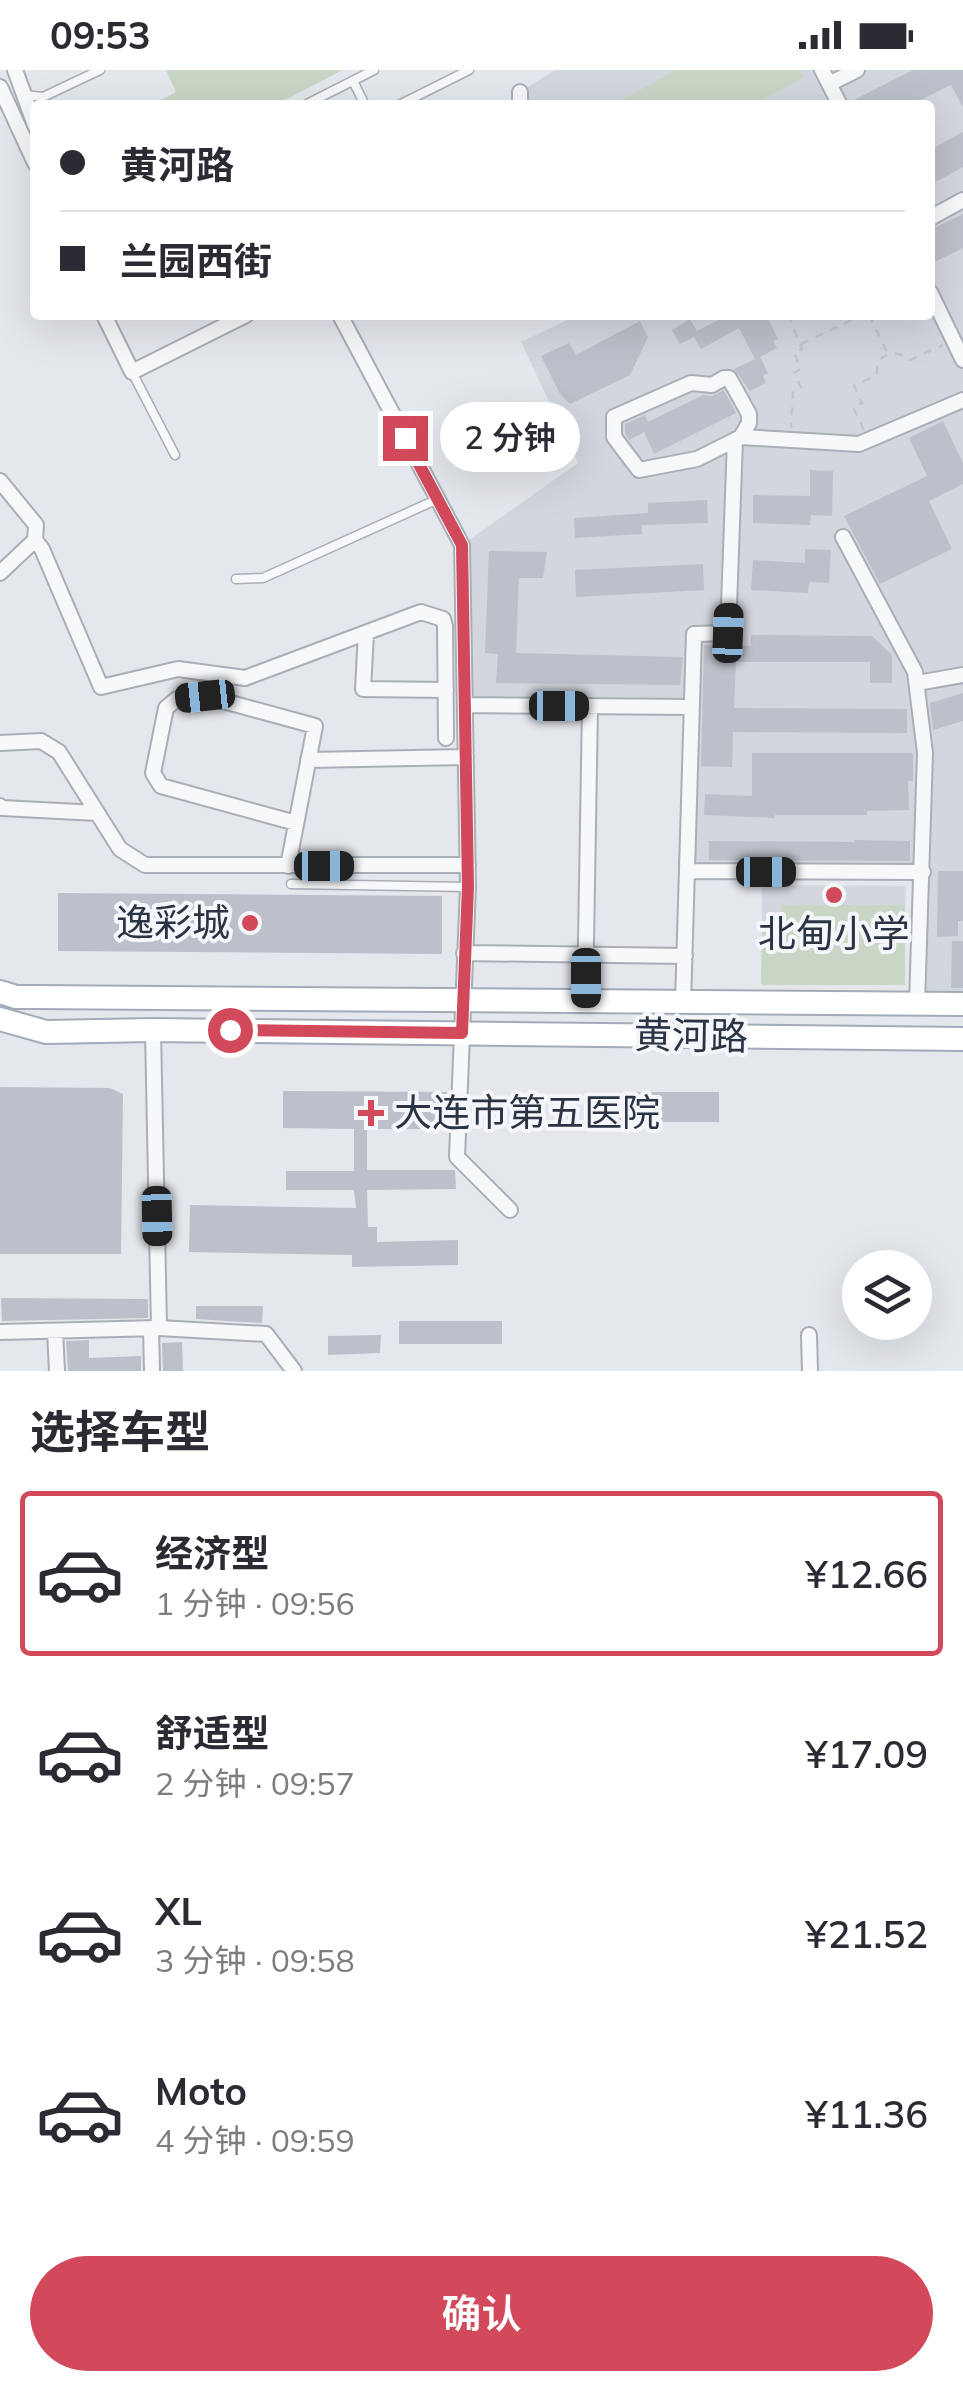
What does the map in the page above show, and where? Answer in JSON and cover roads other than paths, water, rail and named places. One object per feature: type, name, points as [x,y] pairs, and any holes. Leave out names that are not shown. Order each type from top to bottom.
[{"type":"main road","name":"黄河路","points":[[0,992],[33,997],[963,1004]]},
{"type":"main road","name":"黄河路","points":[[0,1019],[46,1032],[963,1038]]},
{"type":"street","points":[[15,70],[30,111]]},
{"type":"street","points":[[838,100],[826,77],[857,70]]},
{"type":"street","points":[[0,87],[30,152]]},
{"type":"street","points":[[935,215],[963,200]]},
{"type":"street","points":[[935,300],[955,332],[963,360]]},
{"type":"street","points":[[106,320],[132,372],[236,320]]},
{"type":"street","points":[[343,320],[462,545],[468,887],[457,1157],[510,1210]]},
{"type":"street","points":[[683,1003],[694,634],[728,633],[738,439],[749,423],[749,414],[732,382],[724,378],[712,385],[691,383],[614,416],[614,436],[639,470],[697,459],[738,439],[859,444],[963,400]]},
{"type":"street","points":[[0,481],[36,525],[35,540],[101,687],[178,669],[245,678],[421,612],[443,619],[446,626],[446,738]]},
{"type":"street","points":[[843,537],[915,672],[917,683],[925,754],[917,1004]]},
{"type":"street","points":[[0,573],[35,540]]},
{"type":"street","points":[[366,634],[364,689],[446,690]]},
{"type":"street","points":[[917,683],[963,675]]},
{"type":"street","points":[[288,866],[315,726],[205,696],[177,699],[166,708],[153,773],[162,786],[296,823]]},
{"type":"street","points":[[465,705],[692,706]]},
{"type":"street","points":[[586,1001],[590,706]]},
{"type":"street","points":[[0,742],[41,742],[59,752],[120,849],[145,865],[468,865]]},
{"type":"street","points":[[308,760],[466,757]]},
{"type":"street","points":[[0,806],[98,813]]},
{"type":"street","points":[[687,871],[923,872]]},
{"type":"street","points":[[464,953],[684,956]]},
{"type":"street","points":[[152,1371],[154,1030]]},
{"type":"street","points":[[0,1332],[155,1328],[266,1334],[294,1371]]},
{"type":"street","points":[[55,1330],[56,1371]]},
{"type":"street","points":[[810,1335],[810,1371]]},
{"type":"lane","points":[[24,94],[43,98],[100,70]]},
{"type":"lane","points":[[315,100],[374,70]]},
{"type":"lane","points":[[409,100],[469,70]]},
{"type":"lane","points":[[353,81],[363,100]]},
{"type":"lane","points":[[132,372],[176,455]]},
{"type":"lane","points":[[236,579],[263,578],[438,499]]},
{"type":"lane","points":[[292,884],[468,887]]},
{"type":"lane","points":[[0,1032],[46,1032]]},
{"type":"place","name":"北甸小学","points":[[834,895]]},
{"type":"place","name":"逸彩城","points":[[250,923]]},
{"type":"place","name":"大连市第五医院","points":[[371,1113]]}]
